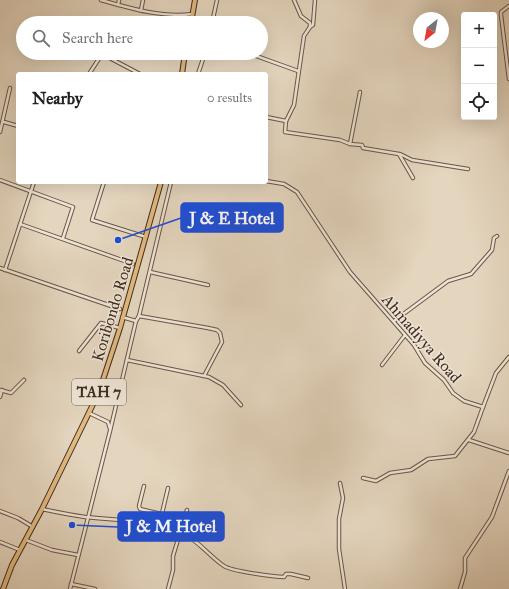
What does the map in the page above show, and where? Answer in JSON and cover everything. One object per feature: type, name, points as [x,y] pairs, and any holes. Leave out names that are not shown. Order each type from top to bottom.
[{"type":"highway","points":[[193,14],[195,0]]},
{"type":"highway","points":[[182,72],[185,60]]},
{"type":"highway","name":"Koribondo Road","points":[[3,589],[20,550],[33,527],[89,413],[107,369],[160,184]]},
{"type":"street","points":[[101,0],[126,8],[177,15],[193,14]]},
{"type":"street","points":[[118,5],[119,0]]},
{"type":"street","points":[[141,10],[143,0]]},
{"type":"street","points":[[214,16],[217,0]]},
{"type":"street","points":[[294,0],[301,16],[310,23],[310,27]]},
{"type":"street","points":[[315,0],[313,25],[304,36],[294,104],[286,121],[285,132],[340,140],[350,144],[357,143],[362,145],[363,148],[399,154],[412,160],[468,169]]},
{"type":"street","points":[[509,6],[501,12],[509,79]]},
{"type":"street","points":[[90,72],[98,60]]},
{"type":"street","points":[[116,60],[137,72]]},
{"type":"street","points":[[199,72],[202,60]]},
{"type":"street","points":[[267,60],[298,71]]},
{"type":"street","points":[[0,132],[4,122],[10,88]]},
{"type":"street","points":[[350,144],[360,92]]},
{"type":"street","points":[[268,117],[286,121]]},
{"type":"street","points":[[4,122],[16,125]]},
{"type":"street","points":[[399,154],[413,178]]},
{"type":"street","points":[[0,180],[73,207],[63,238]]},
{"type":"street","name":"Ahmadiyya Road","points":[[268,181],[284,184],[296,192],[350,272],[394,322],[426,363],[444,380],[453,393],[464,401],[482,407]]},
{"type":"street","points":[[5,270],[33,184]]},
{"type":"street","points":[[103,184],[92,220],[146,237]]},
{"type":"street","points":[[70,589],[172,184]]},
{"type":"street","points":[[20,224],[133,264]]},
{"type":"street","points":[[394,322],[444,283],[471,274],[492,250],[494,238],[497,236]]},
{"type":"street","points":[[0,268],[120,310]]},
{"type":"street","points":[[150,272],[208,285]]},
{"type":"street","points":[[130,274],[134,276]]},
{"type":"street","points":[[139,316],[208,328],[220,334],[222,342],[204,376]]},
{"type":"street","points":[[122,317],[136,321]]},
{"type":"street","points":[[79,351],[101,323],[106,323],[120,328]]},
{"type":"street","points":[[382,365],[405,336]]},
{"type":"street","points":[[363,478],[376,481],[390,473],[411,470],[428,459],[455,456],[474,432],[482,407],[496,373],[509,357]]},
{"type":"street","points":[[127,360],[204,376],[223,385],[241,405]]},
{"type":"street","points":[[0,397],[1,390],[11,394],[24,380]]},
{"type":"street","points":[[89,413],[108,422],[110,431]]},
{"type":"street","points":[[469,440],[509,453]]},
{"type":"street","points":[[460,589],[465,572],[466,558],[492,517],[509,471]]},
{"type":"street","points":[[340,482],[343,498],[339,519],[339,549],[345,589]]},
{"type":"street","points":[[144,486],[139,506],[140,509],[161,514]]},
{"type":"street","points":[[159,526],[168,488]]},
{"type":"street","points":[[42,509],[159,526],[181,532],[192,539],[225,567],[276,577],[284,577],[286,574],[291,574],[308,578]]},
{"type":"street","points":[[168,589],[173,556],[187,510]]},
{"type":"street","points":[[0,511],[33,527]]},
{"type":"street","points":[[26,540],[52,550],[78,555]]},
{"type":"street","points":[[0,542],[20,550]]},
{"type":"street","points":[[71,584],[95,589]]},
{"type":"place","name":"J & E Hotel","points":[[118,240]]},
{"type":"place","name":"J & M Hotel","points":[[72,525]]}]
